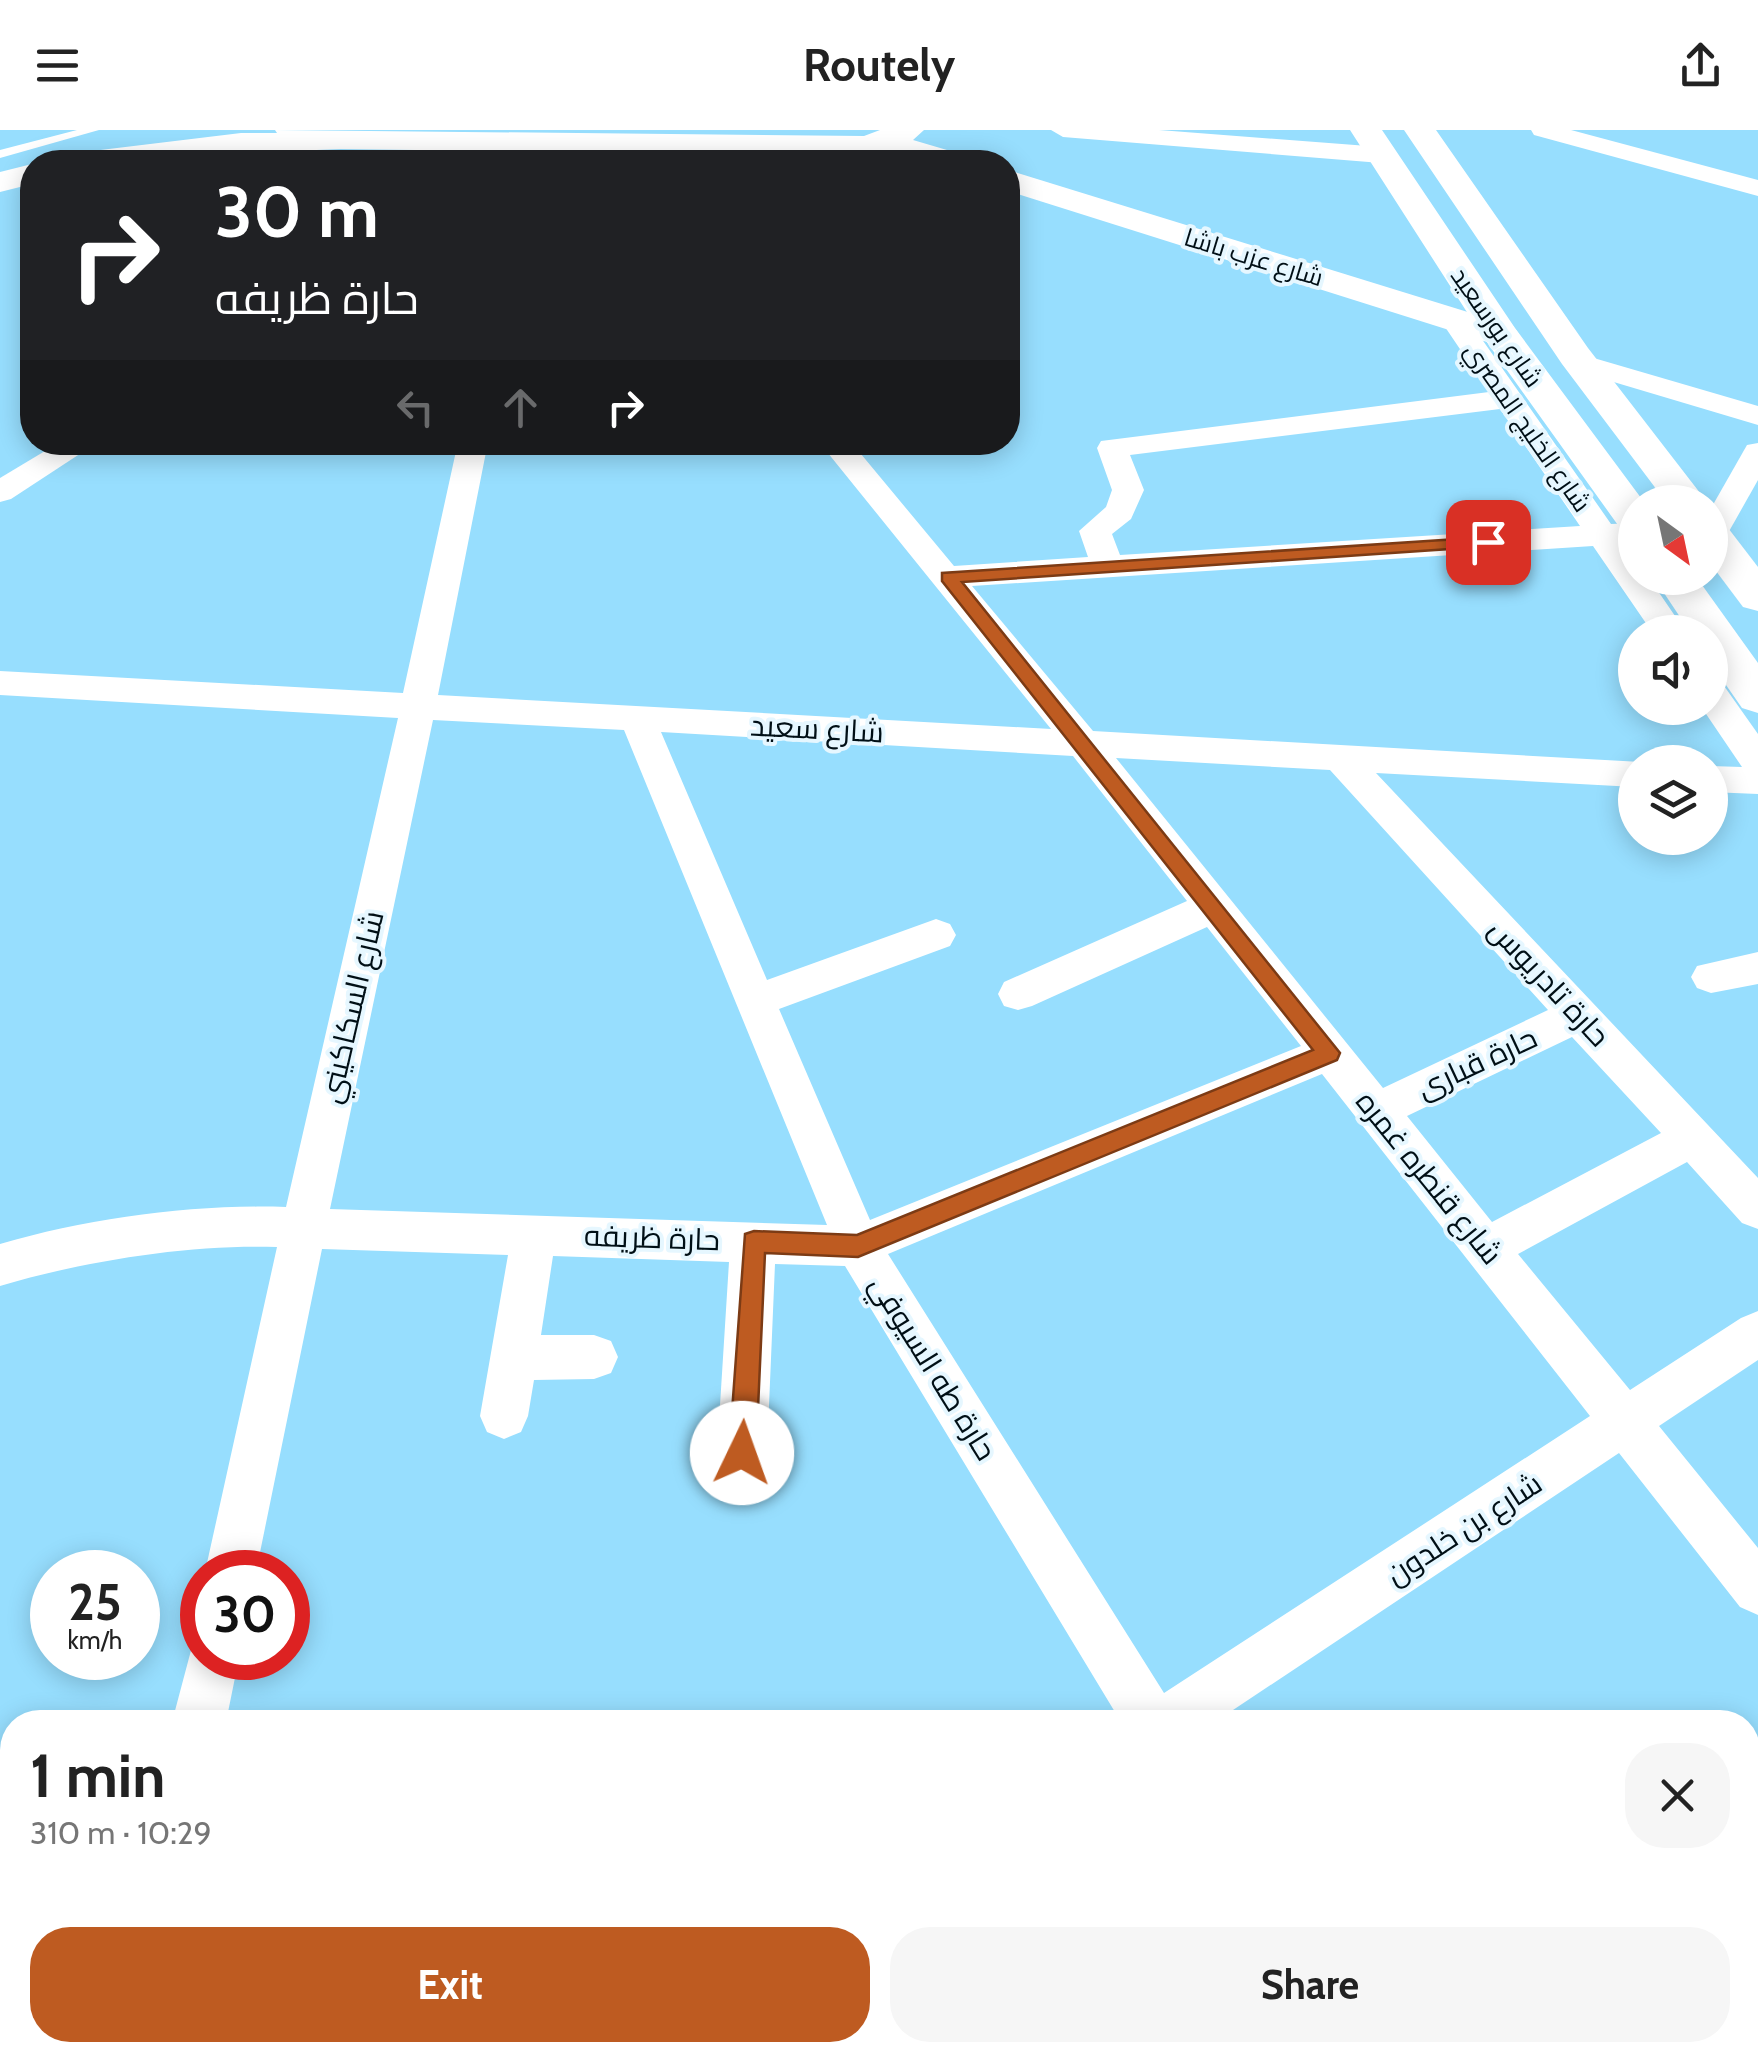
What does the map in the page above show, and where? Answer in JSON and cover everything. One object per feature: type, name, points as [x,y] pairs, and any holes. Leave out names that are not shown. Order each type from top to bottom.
[{"type":"main road","points":[[291,130],[358,142]]},
{"type":"main road","name":"شارع بورسعيد","points":[[1420,130],[1580,363],[1673,485]]},
{"type":"main road","points":[[189,150],[242,144],[358,142],[850,148],[898,136],[927,150]]},
{"type":"main road","name":"شارع بورسعيد","points":[[1374,142],[1618,520]]},
{"type":"main road","name":"شارع عزب باشا","points":[[1020,184],[1500,334]]},
{"type":"main road","name":"شارع بورسعيد","points":[[1728,557],[1758,597]]},
{"type":"main road","points":[[1687,595],[1758,697]]},
{"type":"street","points":[[1064,130],[1374,142]]},
{"type":"street","points":[[1543,130],[1758,188]]},
{"type":"street","points":[[1641,156],[1660,130]]},
{"type":"street","points":[[728,150],[736,148]]},
{"type":"street","name":"شارع الخليج المصري","points":[[1454,320],[1509,399],[1618,522]]},
{"type":"street","points":[[1580,363],[1758,416]]},
{"type":"street","points":[[1108,567],[1095,531],[1120,512],[1128,490],[1112,448],[1509,399]]},
{"type":"street","points":[[1728,508],[1750,493],[1758,452]]},
{"type":"street","points":[[9,476],[55,455]]},
{"type":"street","name":"شارع السكاكيني","points":[[235,1550],[302,1229],[420,706],[470,455]]},
{"type":"street","name":"شارع قنطره غمره","points":[[845,455],[1084,744],[1758,1589]]},
{"type":"street","points":[[948,577],[1618,529]]},
{"type":"street","name":"شارع سعيد","points":[[0,682],[1618,773]]},
{"type":"street","name":"حارة طه السيوفي","points":[[637,718],[858,1246],[1144,1710]]},
{"type":"street","points":[[1728,718],[1758,762]]},
{"type":"street","name":"حارة تادريوس","points":[[1340,758],[1758,1209]]},
{"type":"street","points":[[1728,779],[1758,781]]},
{"type":"street","points":[[1018,994],[1214,907]]},
{"type":"street","points":[[756,1001],[936,935]]},
{"type":"street","points":[[1711,977],[1758,968]]},
{"type":"street","name":"حارة قبارى","points":[[1376,1111],[1578,1015]]},
{"type":"street","name":"حارة ظريفه","points":[[0,1265],[56,1249],[238,1226],[858,1246],[1329,1053]]},
{"type":"street","points":[[1486,1248],[1692,1138]]},
{"type":"street","points":[[504,1416],[534,1234]]},
{"type":"street","points":[[742,1453],[754,1242]]},
{"type":"street","name":"شارع بن خلدون","points":[[1186,1710],[1758,1333]]},
{"type":"street","points":[[514,1358],[594,1357]]},
{"type":"street","points":[[202,1710],[208,1680]]},
{"type":"lane","points":[[0,154],[92,130]]},
{"type":"route","points":[[742,1453],[754,1242],[858,1246],[1329,1053],[948,577],[1488,542]]}]
